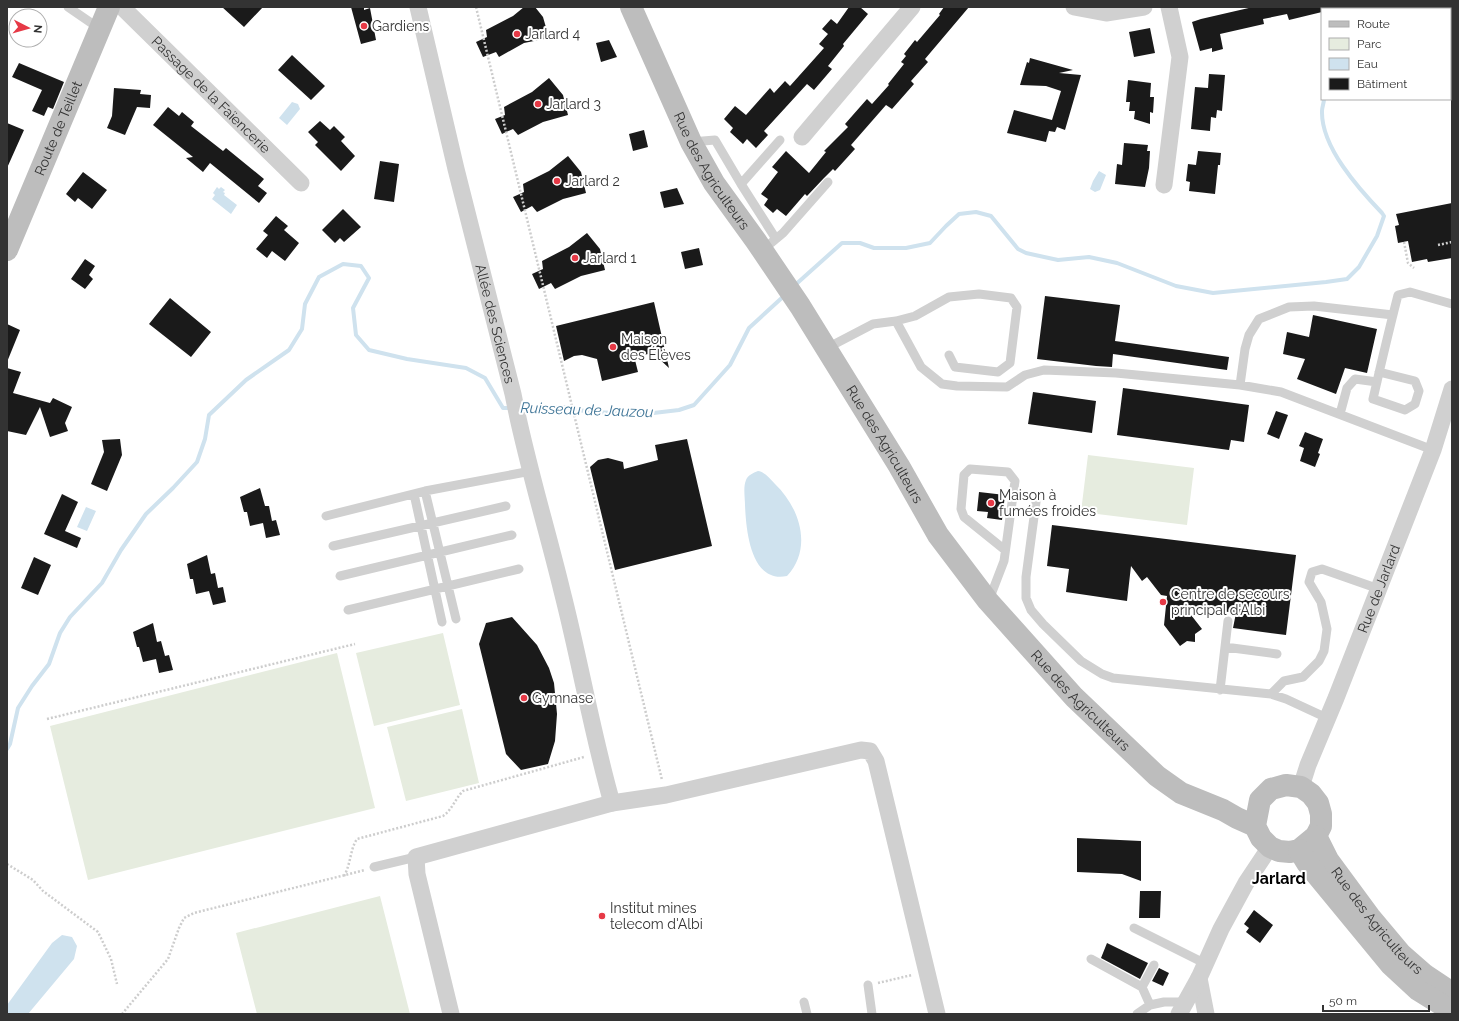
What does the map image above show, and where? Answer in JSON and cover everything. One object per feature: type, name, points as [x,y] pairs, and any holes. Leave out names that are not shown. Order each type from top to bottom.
[{"type":"street","name":"Route de Teillet","points":[[7,250],[109,7]]},
{"type":"street","name":"Passage de la Faïencerie","points":[[122,7],[301,183]]},
{"type":"street","name":"Allée des Sciences","points":[[418,7],[456,170],[562,592],[596,744],[612,803]]},
{"type":"street","name":"Rue des Agriculteurs","points":[[631,7],[691,142],[714,183],[769,245],[783,280],[827,348],[899,466],[938,535],[988,601],[1074,697],[1157,776],[1181,793],[1223,810],[1255,826]]},
{"type":"street","points":[[802,137],[912,7]]},
{"type":"street","points":[[1074,7],[1106,14],[1144,7]]},
{"type":"street","points":[[1164,185],[1180,57],[1169,7]]},
{"type":"street","name":"Rue de Jarlard","points":[[1301,787],[1308,765],[1433,450],[1452,389]]},
{"type":"street","points":[[451,1014],[417,874],[416,857],[612,803],[666,795],[861,750],[870,751],[876,761],[937,1014]]},
{"type":"street","points":[[1223,810],[1239,808],[1260,801],[1271,789],[1286,785],[1301,787],[1311,794],[1318,803],[1321,814],[1321,826],[1316,836],[1299,850],[1290,852],[1279,851],[1270,847],[1261,838],[1255,826],[1260,801]]},
{"type":"street","name":"Rue des Agriculteurs","points":[[1316,836],[1328,860],[1370,917],[1401,954],[1425,975],[1452,993]]},
{"type":"street","points":[[1182,1008],[1203,971],[1221,929],[1246,883],[1270,847]]},
{"type":"street","name":"Rue des Agriculteurs","points":[[1299,850],[1310,867],[1390,966],[1418,990],[1452,1011]]},
{"type":"street","points":[[1203,971],[1206,1014]]},
{"type":"lane","points":[[68,7],[100,30]]},
{"type":"lane","points":[[691,142],[715,140],[741,184],[769,245],[783,233],[828,182]]},
{"type":"lane","points":[[741,184],[780,140]]},
{"type":"lane","points":[[1380,372],[1414,381],[1419,391],[1415,404],[1405,410],[1373,399],[1398,295],[1410,292],[1452,304]]},
{"type":"lane","points":[[827,348],[873,324],[896,321],[915,316],[949,297],[979,294],[1011,298],[1017,307],[1010,363],[998,372],[955,367],[949,355]]},
{"type":"lane","points":[[1240,385],[1244,349],[1249,335],[1260,319],[1289,307],[1314,306],[1393,314]]},
{"type":"lane","points":[[896,321],[921,368],[942,384],[957,386],[1007,387],[1025,375],[1044,370],[1116,373],[1240,385],[1281,392],[1433,450]]},
{"type":"lane","points":[[1340,414],[1347,388],[1355,379],[1377,382]]},
{"type":"lane","points":[[988,601],[1004,561],[1015,481],[1008,472],[970,469],[964,474],[961,509],[964,517],[1005,550]]},
{"type":"lane","points":[[326,516],[425,491],[531,471]]},
{"type":"lane","points":[[425,491],[456,619]]},
{"type":"lane","points":[[414,494],[442,622]]},
{"type":"lane","points":[[1036,502],[1026,577],[1026,598],[1031,610],[1042,624],[1081,661],[1102,674],[1113,678],[1270,694],[1286,699],[1327,718]]},
{"type":"lane","points":[[333,546],[506,506]]},
{"type":"lane","points":[[340,576],[512,535]]},
{"type":"lane","points":[[348,610],[519,569]]},
{"type":"lane","points":[[1270,694],[1284,681],[1303,677],[1319,661],[1324,651],[1327,629],[1321,602],[1309,582],[1312,572],[1322,569],[1379,589]]},
{"type":"lane","points":[[1220,690],[1228,621]]},
{"type":"lane","points":[[1225,647],[1277,654]]},
{"type":"lane","points":[[374,867],[416,857]]},
{"type":"lane","points":[[1134,928],[1203,971]]},
{"type":"lane","points":[[1091,959],[1142,987],[1150,1005]]},
{"type":"lane","points":[[1142,987],[1154,965]]},
{"type":"lane","points":[[868,985],[872,1014]]},
{"type":"lane","points":[[804,1002],[807,1014]]},
{"type":"lane","points":[[1137,1014],[1150,1005],[1164,1002],[1182,1008]]},
{"type":"path","points":[[476,7],[666,795]]},
{"type":"path","points":[[1404,242],[1408,263],[1414,268]]},
{"type":"path","points":[[1438,245],[1452,242]]},
{"type":"path","points":[[47,719],[355,644]]},
{"type":"path","points":[[344,876],[349,867],[354,844],[357,839],[443,816],[448,813],[457,797],[463,791],[583,758],[596,744]]},
{"type":"path","points":[[7,864],[33,880],[52,899],[98,932],[111,959],[117,984]]},
{"type":"path","points":[[122,1014],[168,959],[184,918],[194,913],[344,876],[374,867]]},
{"type":"path","points":[[868,985],[926,971]]},
{"type":"green space","points":[[1088,455],[1194,468],[1187,525],[1081,512]]},
{"type":"green space","points":[[443,633],[460,705],[374,726],[356,653]]},
{"type":"green space","points":[[337,653],[375,808],[88,880],[50,726]]},
{"type":"green space","points":[[462,709],[479,783],[406,801],[387,727]]},
{"type":"green space","points":[[380,896],[410,1014],[257,1014],[236,933]]},
{"type":"water","points":[[292,102],[298,104],[300,109],[287,125],[279,118]]},
{"type":"water","points":[[1099,171],[1106,175],[1100,190],[1095,192],[1090,189]]},
{"type":"water","points":[[217,187],[219,189],[221,187],[225,190],[223,192],[225,193],[224,195],[237,205],[231,214],[212,199],[215,195],[213,193]]},
{"type":"water","points":[[758,471],[767,476],[784,494],[797,516],[800,528],[800,553],[795,565],[787,576],[775,576],[765,572],[752,552],[747,527],[744,492],[748,477]]},
{"type":"water","points":[[86,507],[96,511],[87,531],[77,527]]},
{"type":"water","points":[[62,935],[72,937],[77,946],[74,959],[28,1014],[7,1014],[7,1005],[52,943]]},
{"type":"building","points":[[222,7],[263,7],[244,27]]},
{"type":"building","name":"Gardiens","points":[[351,7],[364,7],[364,10],[370,8],[376,40],[361,44]]},
{"type":"building","name":"Jarlard 4","points":[[524,7],[535,7],[543,17],[549,38],[524,43],[499,57],[496,52],[483,57],[476,42],[487,37],[486,30],[513,16]]},
{"type":"building","points":[[849,7],[860,7],[868,14],[843,44],[844,46],[828,66],[832,69],[814,90],[807,84],[764,131],[768,135],[756,148],[747,139],[743,144],[730,132],[733,128],[724,119],[735,106],[746,115],[770,88],[774,93],[785,81],[790,86],[824,48],[819,44],[828,34],[822,29],[831,19],[837,24]]},
{"type":"building","points":[[944,7],[969,7],[925,59],[928,62],[911,81],[914,84],[892,109],[886,105],[851,145],[855,149],[835,171],[833,169],[807,196],[805,194],[786,216],[777,209],[773,213],[764,205],[768,199],[761,194],[778,172],[772,167],[786,151],[809,173],[826,152],[824,151],[848,127],[845,124],[867,99],[872,104],[889,85],[888,84],[904,64],[901,62],[906,56],[904,54],[915,40],[917,42],[940,15],[939,14]]},
{"type":"building","points":[[1253,7],[1324,8],[1321,8],[1321,12],[1289,20],[1287,14],[1263,19],[1264,24],[1220,34],[1223,49],[1212,52],[1212,48],[1200,51],[1192,22]]},
{"type":"building","points":[[1150,28],[1155,53],[1134,57],[1129,32]]},
{"type":"building","points":[[609,40],[617,57],[601,62],[596,43]]},
{"type":"building","points":[[292,55],[325,86],[311,100],[278,70]]},
{"type":"building","points":[[1030,58],[1073,70],[1059,73],[1081,75],[1065,130],[1057,127],[1055,132],[1049,131],[1046,142],[1007,133],[1014,110],[1052,120],[1061,91],[1046,86],[1020,85],[1027,62],[1029,63]]},
{"type":"building","points":[[19,63],[64,82],[53,109],[48,107],[44,116],[32,111],[42,90],[12,77]]},
{"type":"building","points":[[1209,74],[1225,75],[1222,111],[1217,110],[1216,118],[1211,117],[1210,131],[1191,129],[1195,87],[1208,88]]},
{"type":"building","name":"Jarlard 3","points":[[549,78],[563,95],[568,115],[543,122],[518,135],[513,129],[502,134],[495,119],[505,115],[504,107],[532,92]]},
{"type":"building","points":[[1128,80],[1151,83],[1150,97],[1154,97],[1153,113],[1150,112],[1150,124],[1134,119],[1135,111],[1129,111],[1130,102],[1126,102]]},
{"type":"building","points":[[114,88],[141,90],[140,94],[151,95],[150,108],[137,107],[125,135],[107,128],[112,116]]},
{"type":"building","points":[[168,107],[179,116],[182,112],[194,122],[191,126],[223,151],[226,148],[264,179],[258,186],[267,193],[259,203],[210,163],[203,172],[186,158],[193,157],[153,125]]},
{"type":"building","points":[[320,121],[330,130],[334,126],[345,137],[341,141],[355,156],[341,171],[315,145],[318,142],[308,132]]},
{"type":"building","points":[[7,123],[24,130],[7,168]]},
{"type":"building","points":[[644,130],[648,147],[633,151],[629,134]]},
{"type":"building","points":[[1124,143],[1148,145],[1147,151],[1150,151],[1149,168],[1145,187],[1115,184],[1117,164],[1122,165]]},
{"type":"building","points":[[1198,151],[1221,153],[1220,165],[1218,165],[1215,194],[1189,191],[1190,182],[1186,181],[1188,164],[1196,165]]},
{"type":"building","name":"Jarlard 2","points":[[568,156],[581,172],[586,193],[563,199],[537,212],[532,206],[521,212],[513,197],[524,192],[523,184],[549,171]]},
{"type":"building","points":[[380,161],[399,164],[394,202],[374,199]]},
{"type":"building","points":[[83,172],[107,190],[92,209],[78,198],[75,202],[66,194]]},
{"type":"building","points":[[677,188],[684,204],[664,208],[660,192]]},
{"type":"building","points":[[1452,203],[1452,258],[1428,262],[1427,259],[1412,262],[1408,241],[1398,243],[1395,226],[1399,225],[1396,214]]},
{"type":"building","points":[[343,209],[361,227],[344,242],[340,238],[335,243],[322,230]]},
{"type":"building","points":[[276,216],[288,226],[284,230],[299,243],[285,261],[272,251],[267,258],[256,249],[268,235],[263,231]]},
{"type":"building","name":"Jarlard 1","points":[[587,233],[600,249],[605,270],[581,276],[555,289],[551,283],[539,289],[532,274],[543,269],[542,261],[569,247]]},
{"type":"building","points":[[699,248],[703,265],[685,269],[681,252]]},
{"type":"building","points":[[85,259],[95,266],[89,275],[93,279],[85,289],[71,279]]},
{"type":"building","points":[[1045,296],[1120,305],[1115,341],[1229,357],[1227,370],[1113,354],[1112,367],[1037,359]]},
{"type":"building","points":[[170,298],[211,332],[191,357],[149,324]]},
{"type":"building","name":"Maison des Élèves","points":[[654,302],[669,368],[655,355],[649,354],[634,356],[638,372],[602,381],[597,359],[582,355],[574,356],[564,361],[556,326]]},
{"type":"building","points":[[1313,315],[1377,329],[1367,373],[1345,368],[1336,394],[1297,379],[1305,359],[1283,354],[1287,332],[1309,337]]},
{"type":"building","points":[[7,324],[20,330],[7,362]]},
{"type":"building","points":[[7,368],[21,372],[13,393],[50,403],[53,398],[72,407],[65,423],[68,431],[50,437],[40,407],[26,435],[7,431]]},
{"type":"building","points":[[1123,388],[1249,405],[1244,442],[1231,440],[1229,450],[1117,435]]},
{"type":"building","points":[[1033,392],[1096,401],[1092,433],[1028,424]]},
{"type":"building","points":[[1276,411],[1288,415],[1279,439],[1267,434]]},
{"type":"building","points":[[1305,432],[1323,439],[1318,453],[1320,454],[1315,467],[1300,461],[1304,448],[1299,446]]},
{"type":"building","points":[[120,439],[122,455],[107,491],[91,484],[104,452],[102,440]]},
{"type":"building","points":[[687,439],[712,546],[615,570],[590,467],[598,460],[608,458],[623,462],[624,469],[658,460],[655,445]]},
{"type":"building","points":[[260,488],[265,506],[269,506],[272,521],[276,520],[280,535],[266,538],[263,523],[250,526],[247,512],[244,512],[240,497]]},
{"type":"building","name":"Maison à fumées froides","points":[[979,492],[1005,495],[1002,520],[987,518],[988,512],[977,511]]},
{"type":"building","points":[[62,494],[78,502],[65,531],[81,538],[77,548],[44,534]]},
{"type":"building","points":[[1052,525],[1296,555],[1286,635],[1233,628],[1236,613],[1184,606],[1202,629],[1195,634],[1195,642],[1187,641],[1180,646],[1164,625],[1167,596],[1161,595],[1147,577],[1142,581],[1131,566],[1127,601],[1066,592],[1069,569],[1047,566]]},
{"type":"building","points":[[207,555],[211,574],[215,573],[218,588],[223,587],[226,602],[213,605],[209,591],[196,594],[193,579],[190,579],[187,564]]},
{"type":"building","points":[[34,557],[51,565],[38,595],[21,588]]},
{"type":"building","name":"Gymnase","points":[[512,617],[537,645],[549,668],[554,683],[557,714],[555,741],[548,764],[521,770],[506,754],[479,644],[486,623]]},
{"type":"building","points":[[153,623],[157,642],[161,641],[165,656],[169,655],[173,670],[159,673],[156,659],[143,662],[133,632]]},
{"type":"building","points":[[1077,838],[1141,841],[1141,881],[1122,874],[1077,872]]},
{"type":"building","points":[[1140,891],[1161,891],[1160,918],[1139,918]]},
{"type":"building","points":[[1254,910],[1273,925],[1260,943],[1246,932],[1249,928],[1244,924]]},
{"type":"building","points":[[1107,943],[1148,963],[1140,979],[1101,958]]},
{"type":"building","points":[[1159,968],[1169,973],[1163,986],[1152,981]]},
{"type":"waterway","name":"Ruisseau de Jauzou","points":[[794,286],[842,243],[860,243],[874,248],[906,248],[930,243],[959,214],[976,212],[991,216],[1018,249],[1026,253],[1058,260],[1089,257],[1117,263],[1176,286],[1213,293],[1347,279],[1359,267],[1377,236],[1384,216],[1353,180],[1334,153],[1323,125],[1322,111],[1324,100]]},
{"type":"waterway","name":"Ruisseau de Jauzou","points":[[7,749],[10,744],[18,708],[32,686],[49,664],[60,633],[70,617],[102,583],[121,550],[146,514],[197,462],[205,439],[209,415],[246,380],[289,350],[302,329],[305,304],[319,277],[343,264],[361,266],[369,278],[353,308],[356,335],[369,350],[407,359],[466,368],[485,378],[503,408],[512,408]]},
{"type":"waterway","name":"Ruisseau de Jauzou","points":[[521,408],[540,409],[563,407],[590,412],[645,414],[679,410],[694,405],[730,365],[749,328],[785,295]]},
{"type":"place","name":"Gardiens","points":[[364,26]]},
{"type":"place","name":"Jarlard 4","points":[[517,34]]},
{"type":"place","name":"Jarlard 3","points":[[538,104]]},
{"type":"place","name":"Jarlard 2","points":[[557,181]]},
{"type":"place","name":"Jarlard 1","points":[[575,258]]},
{"type":"place","name":"Maison des Élèves","points":[[613,347]]},
{"type":"place","name":"Maison à fumées froides","points":[[991,503]]},
{"type":"place","name":"Centre de secours principal d'Albi","points":[[1163,602]]},
{"type":"place","name":"Gymnase","points":[[524,698]]},
{"type":"place","name":"Institut mines telecom d'Albi","points":[[602,916]]},
{"type":"district","name":"Jarlard","points":[[1279,878]]}]
